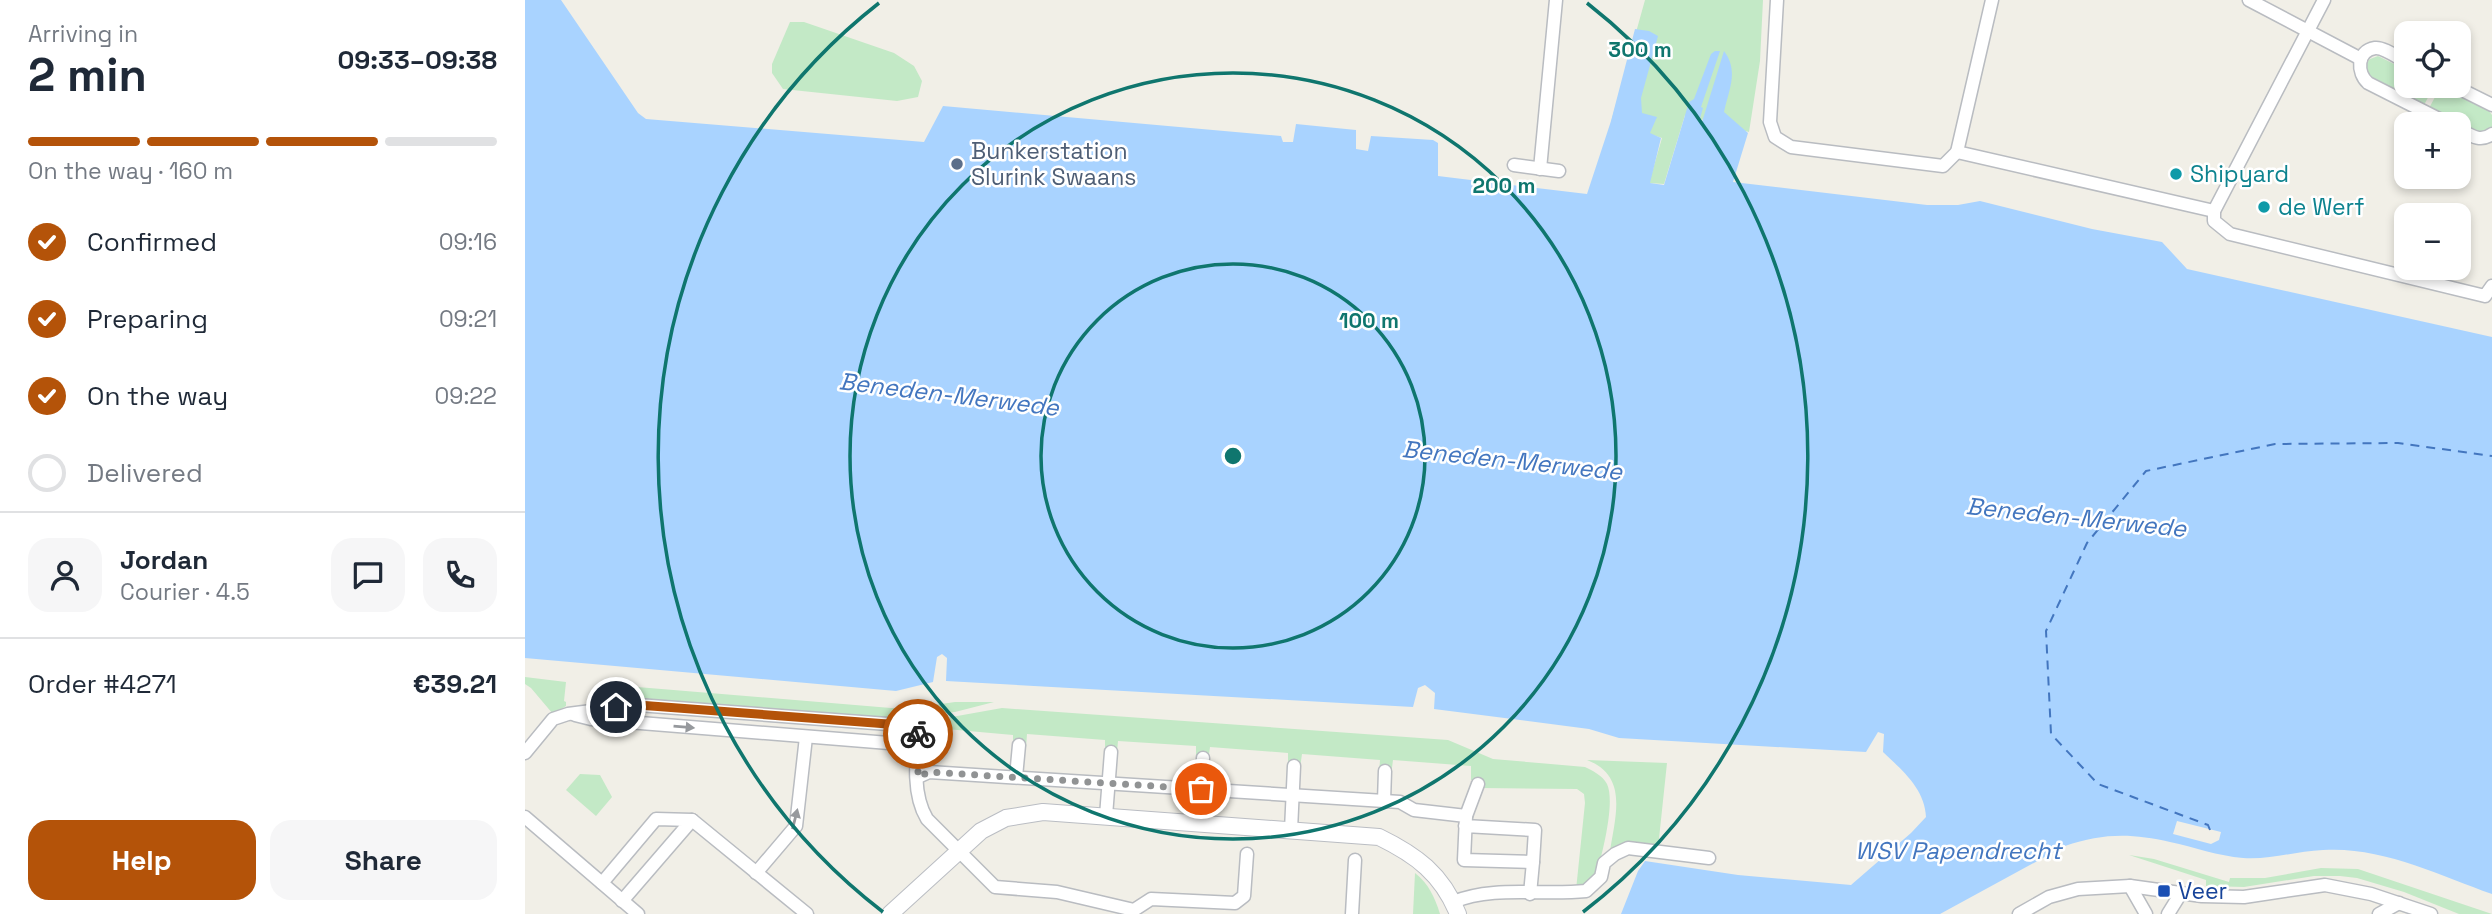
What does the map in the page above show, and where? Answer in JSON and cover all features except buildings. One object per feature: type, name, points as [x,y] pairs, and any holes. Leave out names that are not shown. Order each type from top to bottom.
[{"type":"street","points":[[1540,169],[1556,0]]},
{"type":"street","points":[[1777,0],[1770,121],[1775,137],[1791,147],[1943,166],[1957,152],[1992,0]]},
{"type":"street","points":[[2249,0],[2361,59]]},
{"type":"street","points":[[2214,216],[2324,0]]},
{"type":"street","points":[[2394,56],[2380,48],[2367,52],[2361,59],[2361,73],[2368,83],[2425,112]]},
{"type":"street","points":[[2471,95],[2492,106]]},
{"type":"street","points":[[2471,135],[2478,139],[2492,134]]},
{"type":"street","points":[[1957,152],[2095,183],[2214,216],[2220,228],[2230,234],[2485,296],[2492,286]]},
{"type":"street","points":[[1514,165],[1559,171]]},
{"type":"street","points":[[525,753],[553,719],[568,714],[638,705],[901,725],[919,731],[916,795],[920,808],[927,819],[995,887],[1057,892],[1136,912],[1151,899],[1236,909],[1244,896],[1247,854]]},
{"type":"street","points":[[568,714],[591,719],[901,744],[917,748]]},
{"type":"street","points":[[756,873],[796,826],[806,737]]},
{"type":"street","points":[[1016,777],[1019,745]]},
{"type":"street","points":[[1106,816],[1111,752]]},
{"type":"street","points":[[1201,789],[1203,758]]},
{"type":"street","points":[[1291,830],[1294,766]]},
{"type":"street","points":[[1384,801],[1385,771]]},
{"type":"street","points":[[918,777],[929,772],[1400,802],[1414,810],[1466,821],[1535,830],[1530,894]]},
{"type":"street","points":[[1478,783],[1466,821],[1464,860],[1532,862]]},
{"type":"street","points":[[890,914],[981,831],[1006,818],[1043,812],[1379,837],[1409,852],[1430,869],[1458,904],[1486,892],[1530,894],[1586,891],[1601,877],[1604,863],[1628,848],[1709,858]]},
{"type":"street","points":[[525,817],[638,914]]},
{"type":"street","points":[[602,883],[656,818],[692,820],[807,914]]},
{"type":"street","points":[[622,901],[692,820]]},
{"type":"street","points":[[1352,914],[1355,860]]},
{"type":"street","points":[[2019,914],[2049,897],[2068,892],[2130,886],[2202,896],[2244,897],[2325,885],[2371,894],[2431,914]]},
{"type":"street","points":[[2130,886],[2146,914]]},
{"type":"street","points":[[2168,914],[2181,893]]},
{"type":"street","points":[[2379,914],[2399,903]]},
{"type":"green space","points":[[1645,0],[1763,0],[1760,61],[1749,132],[1685,115],[1664,184],[1649,183],[1662,138],[1611,122]]},
{"type":"green space","points":[[790,22],[804,22],[894,53],[914,66],[922,81],[918,97],[897,101],[783,89],[772,73],[772,64]]},
{"type":"green space","points":[[2378,56],[2394,64],[2394,92],[2367,79],[2365,65]]},
{"type":"green space","points":[[2405,98],[2428,98],[2423,107]]},
{"type":"green space","points":[[2434,98],[2464,98],[2489,111],[2492,115],[2492,127],[2484,134],[2471,128],[2471,112],[2428,110]]},
{"type":"green space","points":[[525,677],[566,682],[566,706],[553,714],[525,684]]},
{"type":"green space","points":[[601,684],[891,708],[955,702],[994,702],[955,712],[908,717],[894,722],[606,697]]},
{"type":"green space","points":[[1002,708],[1448,740],[1493,759],[1585,767],[1603,778],[1609,793],[1609,817],[1601,858],[1595,879],[1576,890],[1585,803],[1584,794],[1577,789],[1481,788],[1481,781],[1471,780],[1471,766],[1393,760],[1391,775],[1379,774],[1380,760],[1302,754],[1300,768],[1288,768],[1288,753],[1210,747],[1208,762],[1196,760],[1196,746],[1118,741],[1117,752],[1105,752],[1105,740],[1027,734],[1026,748],[1013,747],[1013,735],[935,728],[932,766],[923,768],[925,724]]},
{"type":"green space","points":[[1587,760],[1667,763],[1658,848],[1610,851],[1616,811],[1614,787],[1609,776],[1600,767]]},
{"type":"green space","points":[[580,774],[600,775],[612,797],[596,816],[566,790]]},
{"type":"green space","points":[[2129,855],[2154,859],[2229,882],[2230,878],[2265,878],[2321,868],[2358,869],[2492,914],[2459,914],[2404,892],[2357,878],[2340,876],[2314,876],[2244,887],[2206,886],[2206,880]]},
{"type":"green space","points":[[1415,873],[1431,892],[1440,914],[1413,914]]},
{"type":"water","points":[[525,0],[561,0],[638,113],[646,119],[924,142],[943,106],[1281,136],[1283,142],[1293,142],[1296,124],[1356,130],[1356,149],[1368,151],[1371,136],[1433,140],[1438,143],[1438,176],[1587,194],[1611,121],[1635,29],[1649,31],[1658,36],[1641,98],[1642,113],[1657,117],[1650,133],[1661,138],[1650,183],[1664,185],[1689,102],[1694,99],[1711,54],[1720,51],[1701,107],[1703,108],[1699,122],[1702,122],[1724,51],[1729,58],[1732,73],[1724,112],[1748,133],[1733,182],[1927,205],[1958,205],[1980,201],[2092,229],[2162,242],[2187,269],[2492,337],[2492,894],[2409,863],[2366,853],[2323,850],[2243,858],[2156,839],[2117,836],[2065,846],[1940,914],[1621,914],[1638,871],[1645,861],[1738,875],[1851,885],[1926,817],[1922,798],[1911,781],[1883,752],[1884,734],[1878,732],[1866,752],[1619,738],[1589,729],[1434,709],[1435,693],[1425,685],[1418,688],[1413,707],[946,681],[947,658],[942,654],[937,657],[933,682],[896,691],[525,658]]},
{"type":"pier","points":[[2177,821],[2221,832],[2219,840],[2211,844],[2173,834]]},
{"type":"ferry route","points":[[2210,830],[2208,825],[2098,784],[2051,734],[2046,631],[2087,543],[2146,471],[2275,444],[2398,443],[2492,456]]},
{"type":"way so far","points":[[918,734],[918,777],[929,772],[1201,789]]},
{"type":"place","name":"Bunkerstation Slurink Swaans","points":[[957,164]]},
{"type":"place","name":"Shipyard","points":[[2176,174]]},
{"type":"place","name":"de Werf","points":[[2264,207]]},
{"type":"place","name":"Veer","points":[[2164,891]]},
{"type":"route","points":[[616,707],[638,705],[901,725],[919,731],[918,734]]},
{"type":"water label","name":"Beneden-Merwede","points":[[949,394]]},
{"type":"water label","name":"Beneden-Merwede","points":[[1512,460]]},
{"type":"water label","name":"Beneden-Merwede","points":[[2076,517]]},
{"type":"water label","name":"WSV Papendrecht","points":[[1958,850]]}]
